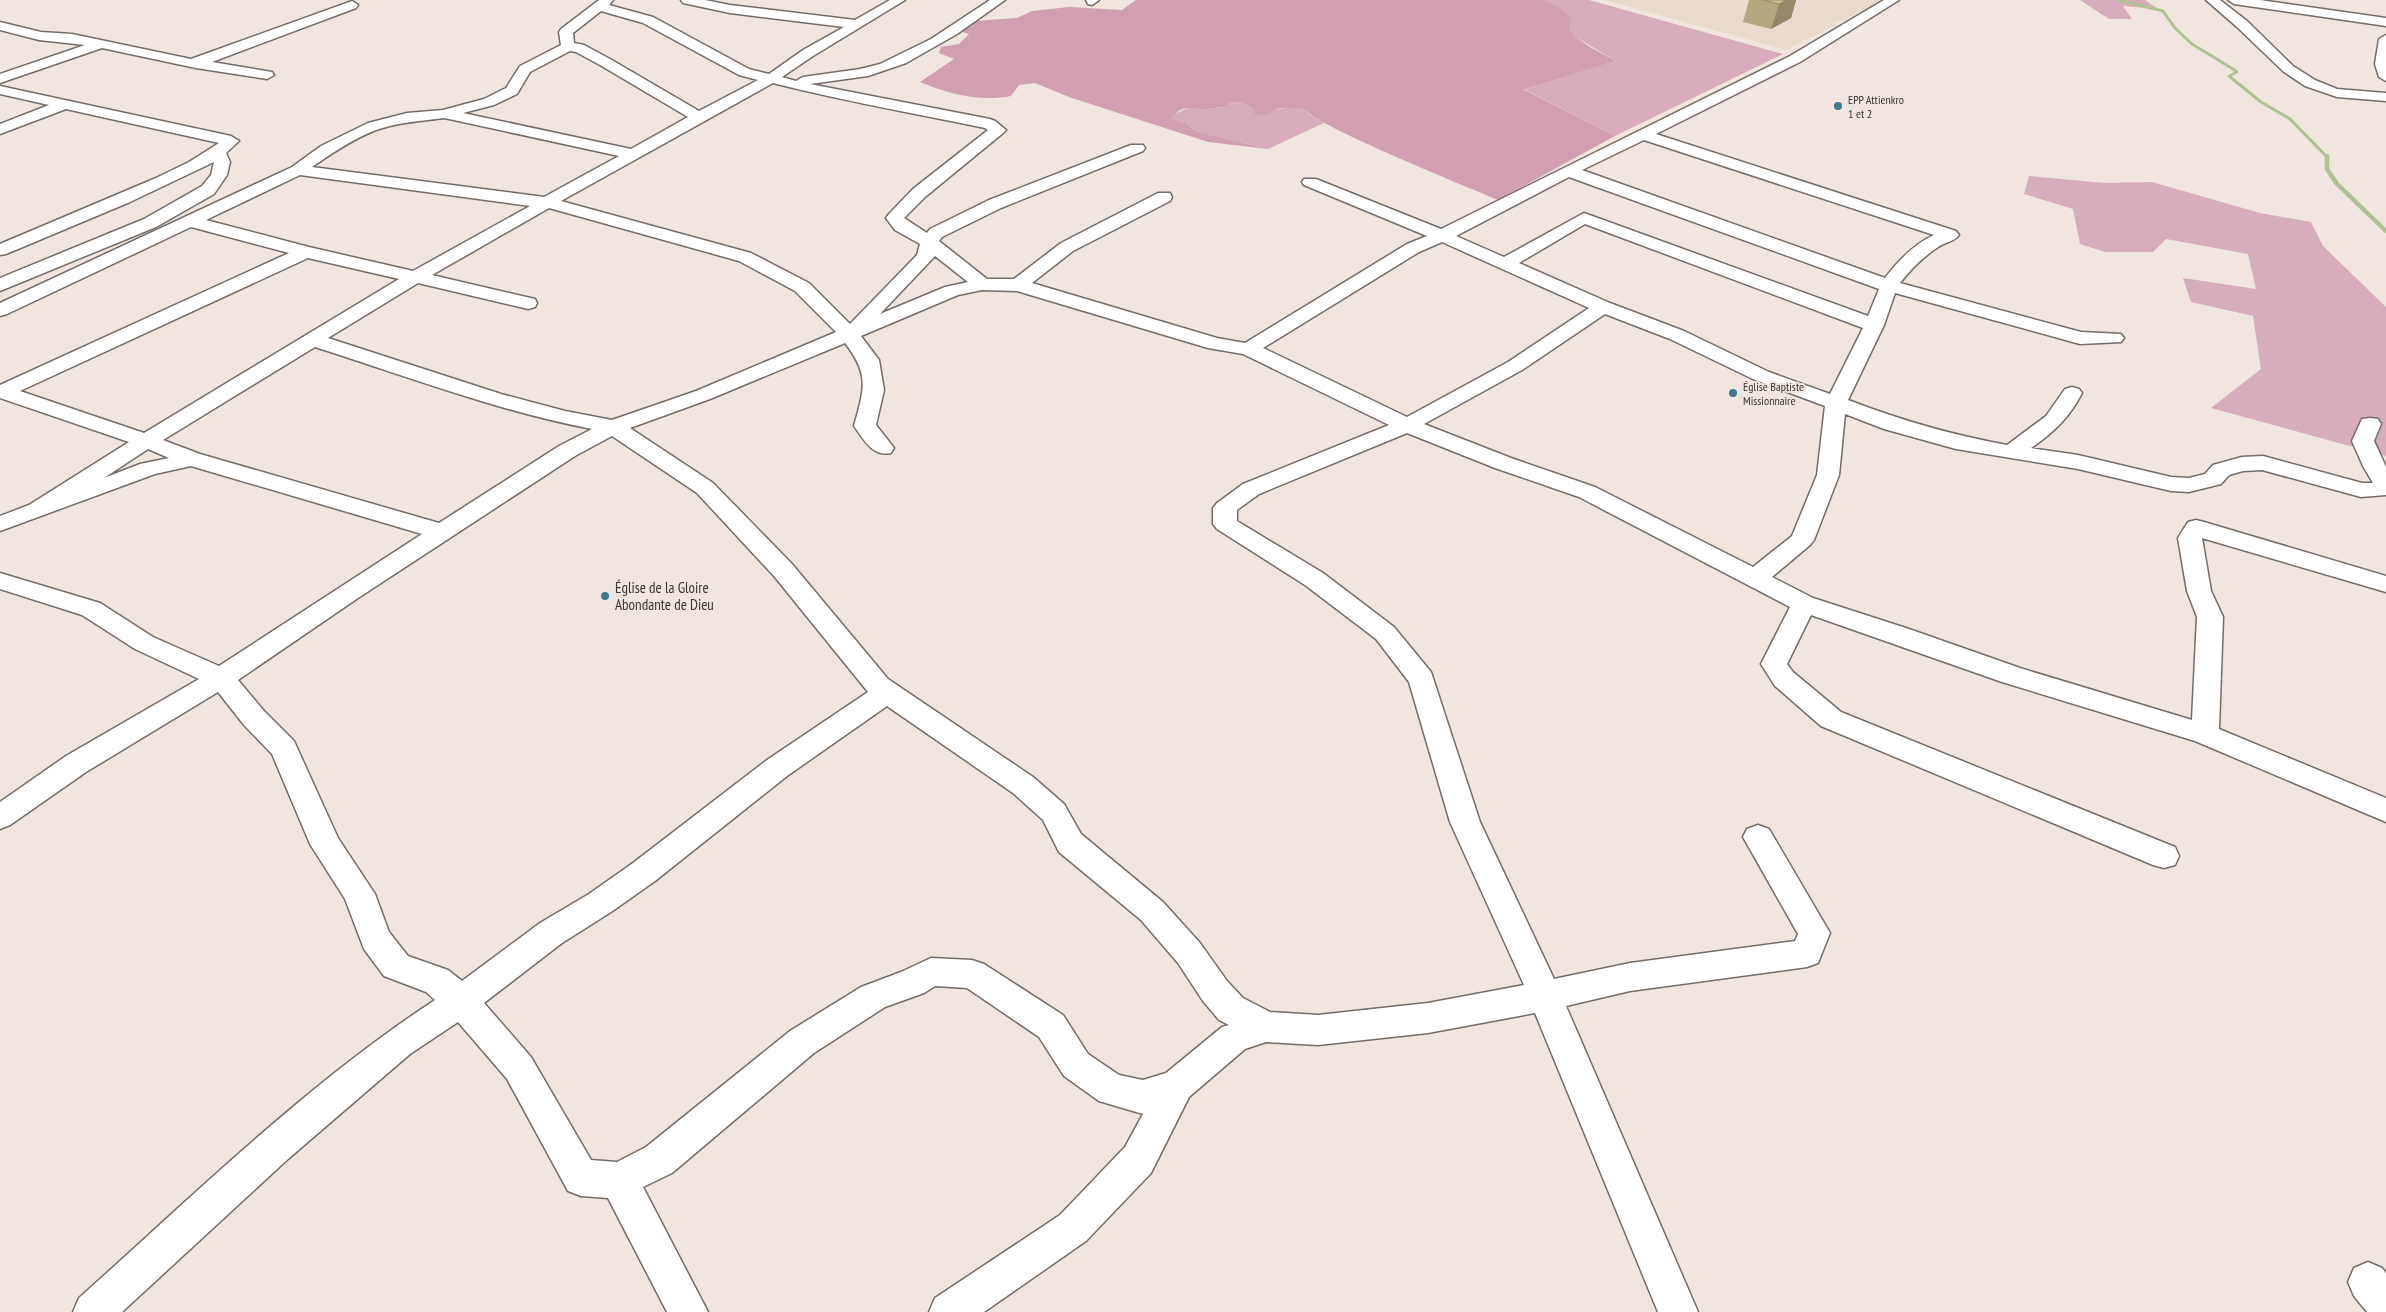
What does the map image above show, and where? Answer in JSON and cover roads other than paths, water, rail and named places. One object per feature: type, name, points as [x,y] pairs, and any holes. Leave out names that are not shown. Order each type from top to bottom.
[{"type":"street","points":[[568,47],[566,32],[604,4],[622,0]]},
{"type":"street","points":[[687,0],[730,9],[855,24]]},
{"type":"street","points":[[37,510],[146,441],[417,276],[772,78],[855,24],[899,0]]},
{"type":"street","points":[[790,83],[869,72],[894,63],[937,40],[999,0]]},
{"type":"street","points":[[1248,349],[1413,248],[1442,236],[1568,171],[1795,59],[1893,0]]},
{"type":"street","points":[[2212,0],[2240,23],[2282,63],[2320,88],[2332,92],[2386,97]]},
{"type":"street","points":[[2234,0],[2386,22]]},
{"type":"street","points":[[2288,0],[2327,12],[2360,18]]},
{"type":"street","points":[[604,4],[648,20],[744,72],[841,96],[869,99],[990,124],[998,130],[919,193],[895,218],[901,226],[929,242],[982,284]]},
{"type":"street","points":[[191,63],[208,59],[352,5]]},
{"type":"street","points":[[0,26],[23,30],[39,36],[72,38],[191,63],[268,75]]},
{"type":"street","points":[[2386,39],[2382,64],[2386,77]]},
{"type":"street","points":[[0,79],[99,44]]},
{"type":"street","points":[[0,310],[298,170],[327,148],[373,126],[407,118],[443,114],[490,102],[512,90],[525,69],[568,47],[579,48],[699,117]]},
{"type":"street","points":[[0,90],[231,141],[227,147],[218,153],[145,188],[0,250]]},
{"type":"street","points":[[0,129],[66,104]]},
{"type":"street","points":[[443,114],[634,154]]},
{"type":"street","points":[[1643,135],[1950,234],[1931,243],[1906,263],[1889,286],[1874,325],[1836,403],[1828,475],[1802,540],[1754,579]]},
{"type":"street","points":[[850,334],[926,256],[929,242],[936,233],[995,204],[1138,148]]},
{"type":"street","points":[[0,284],[150,223],[208,190],[219,175],[222,162],[218,153]]},
{"type":"street","points":[[298,170],[548,203],[746,257],[802,287],[850,334],[869,360],[874,390],[865,426],[883,448]]},
{"type":"street","points":[[1568,171],[1889,286],[2080,338],[2101,340],[2114,338]]},
{"type":"street","points":[[1310,182],[1442,236],[1603,306],[1677,335],[1762,376],[1922,433],[2011,452],[2078,462],[2171,484],[2189,486],[2213,479],[2221,470],[2242,464],[2264,463],[2361,490],[2382,490],[2385,482],[2374,466],[2363,440],[2370,424]]},
{"type":"street","points":[[1018,285],[1067,247],[1164,197]]},
{"type":"street","points":[[1505,264],[1584,218],[1874,325]]},
{"type":"street","points":[[190,221],[306,252],[528,303]]},
{"type":"street","points":[[1,392],[306,252]]},
{"type":"street","points":[[0,817],[76,764],[221,678],[567,451],[613,427],[703,395],[952,291],[982,284],[1018,285],[1215,344],[1248,349],[1408,425],[1503,463],[1587,492],[1804,604],[1900,635],[2011,675],[2205,734],[2386,811]]},
{"type":"street","points":[[1603,306],[1515,366],[1408,425],[1251,489],[1225,508],[1224,524],[1314,580],[1385,633],[1422,679],[1465,822],[1545,996],[1678,1312]]},
{"type":"street","points":[[314,340],[494,398],[613,427],[705,488],[783,570],[886,693],[1023,785],[1054,812],[1070,843],[1152,911],[1189,953],[1215,991],[1231,1009],[1266,1026],[1318,1030],[1428,1018],[1545,996],[1630,977],[1807,953],[1814,933],[1758,838]]},
{"type":"street","points":[[1,392],[146,441],[192,459],[442,532]]},
{"type":"street","points":[[2011,452],[2044,429],[2063,412],[2072,393]]},
{"type":"street","points":[[0,524],[148,469],[192,459]]},
{"type":"street","points":[[2189,486],[2196,527],[2190,538],[2193,561],[2199,590],[2210,617],[2205,734]]},
{"type":"street","points":[[2196,527],[2386,584]]},
{"type":"street","points":[[4,587],[91,609],[144,643],[221,678],[254,718],[284,748],[325,844],[359,894],[375,939],[396,966],[413,974],[436,980],[461,1001],[519,1068],[581,1178],[619,1180],[658,1160],[802,1042],[873,997],[912,983],[931,972],[972,974],[1051,1026],[1076,1065],[1111,1089],[1144,1097],[1177,1085],[1234,1038],[1266,1026]]},
{"type":"street","points":[[1804,604],[1774,664],[1784,679],[1831,719],[2164,856]]},
{"type":"street","points":[[93,1312],[318,1110],[398,1043],[461,1001],[551,933],[600,903],[644,872],[777,768],[886,693]]},
{"type":"street","points":[[949,1312],[1073,1228],[1138,1160],[1177,1085]]},
{"type":"street","points":[[619,1180],[688,1312]]},
{"type":"waterway","points":[[2118,0],[2163,11],[2175,28],[2192,44],[2237,72],[2229,76],[2261,102],[2290,119],[2327,157]]},
{"type":"waterway","points":[[2327,157],[2327,169],[2337,184],[2386,231]]},
{"type":"place","name":"EPP Attienkro 1 et 2","points":[[1838,106]]},
{"type":"place","name":"Église Baptiste Missionnaire","points":[[1733,393]]},
{"type":"place","name":"Église de la Gloire Abondante de Dieu","points":[[605,596]]}]
